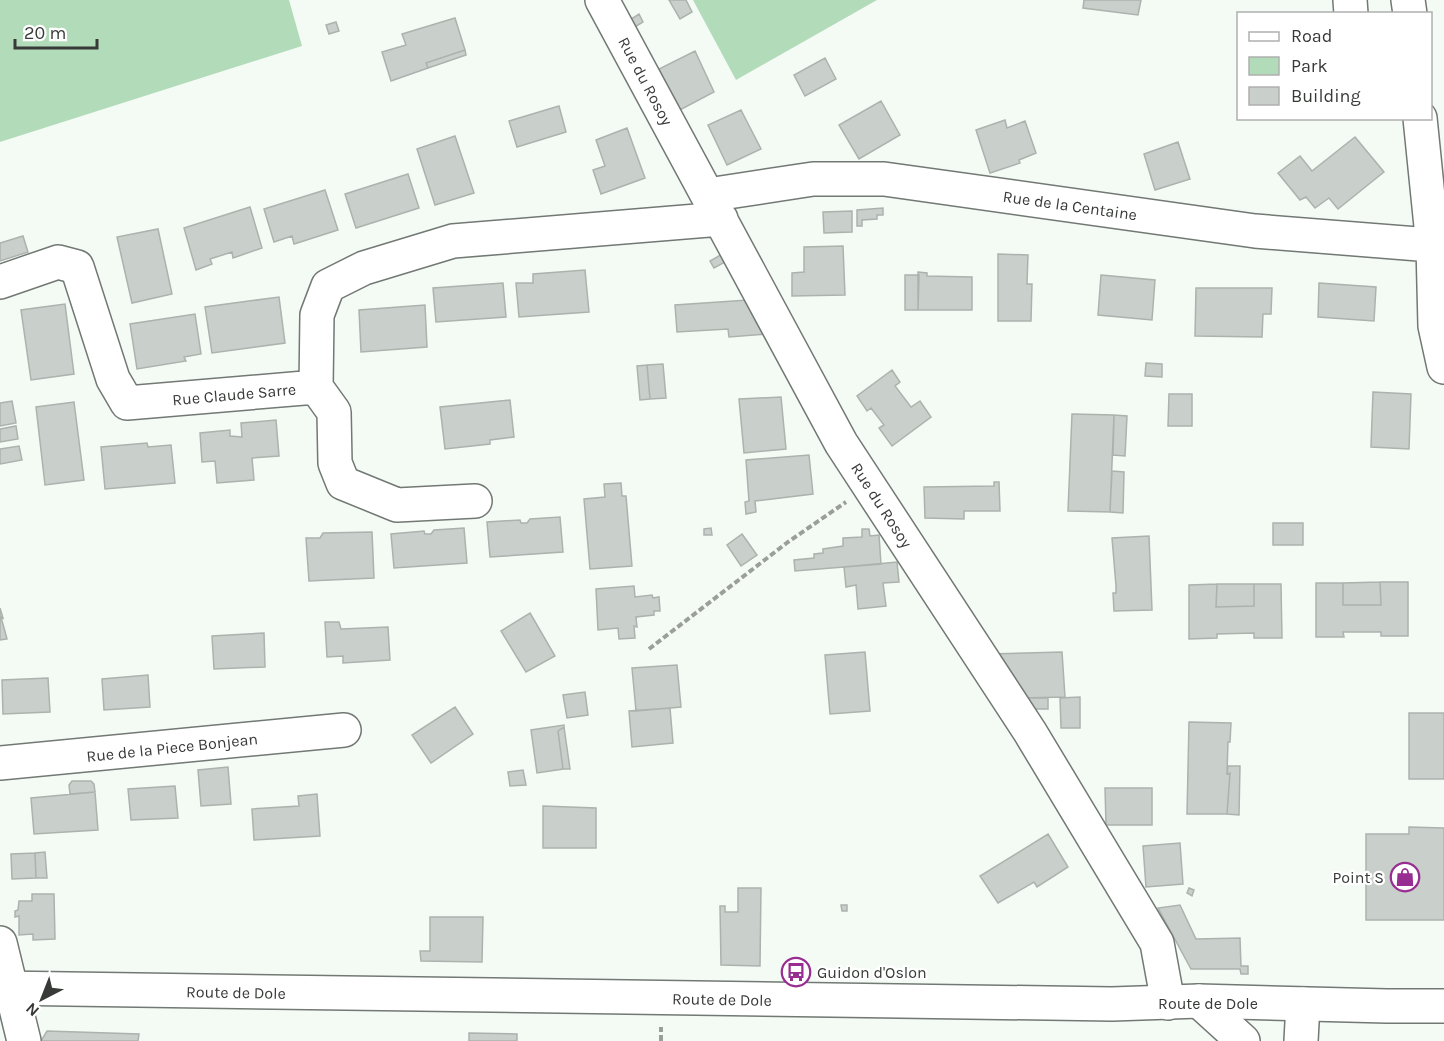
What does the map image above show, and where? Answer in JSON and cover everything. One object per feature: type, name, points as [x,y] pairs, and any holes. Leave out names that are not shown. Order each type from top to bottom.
[{"type":"street","name":"Rue du Rosoy","points":[[602,0],[841,443],[1030,732],[1157,943],[1184,1002]]},
{"type":"street","points":[[1420,120],[1439,246],[1435,326],[1444,367]]},
{"type":"street","name":"Rue de la Centaine","points":[[714,207],[813,179],[884,179],[1255,231],[1439,246]]},
{"type":"street","name":"Rue Claude Sarre","points":[[0,282],[58,261],[77,267],[113,379],[127,403],[316,387],[317,315],[328,286],[364,268],[453,241],[714,207]]},
{"type":"street","points":[[316,387],[334,412],[335,463],[343,483],[397,505],[475,501]]},
{"type":"street","name":"Rue de la Piece Bonjean","points":[[0,763],[344,730]]},
{"type":"street","points":[[0,943],[6,988],[24,1041]]},
{"type":"street","name":"Route de Dole","points":[[6,988],[1444,1006]]},
{"type":"street","points":[[1184,1002],[1243,1041]]},
{"type":"street","points":[[1301,1041],[1303,1004]]},
{"type":"path","points":[[650,649],[788,542],[869,485]]},
{"type":"green space","points":[[0,0],[289,0],[302,46],[0,142]]},
{"type":"green space","points":[[693,0],[877,0],[736,80]]},
{"type":"building","points":[[669,0],[686,0],[692,12],[680,19]]},
{"type":"building","points":[[1084,0],[1141,0],[1138,15],[1083,8]]},
{"type":"building","points":[[639,14],[643,22],[635,27],[631,19]]},
{"type":"building","points":[[455,18],[465,50],[426,63],[428,68],[391,81],[382,52],[406,45],[402,34]]},
{"type":"building","points":[[336,22],[339,31],[329,34],[326,25]]},
{"type":"building","points":[[465,50],[466,55],[428,68],[426,63]]},
{"type":"building","points":[[695,51],[714,92],[678,111],[657,70]]},
{"type":"building","points":[[825,58],[836,79],[805,96],[794,75]]},
{"type":"building","points":[[881,101],[900,135],[859,159],[839,125]]},
{"type":"building","points":[[559,106],[566,132],[517,147],[509,121]]},
{"type":"building","points":[[741,110],[761,149],[727,165],[708,125]]},
{"type":"building","points":[[1005,120],[1007,128],[1025,121],[1036,153],[1019,160],[1020,163],[990,173],[976,130]]},
{"type":"building","points":[[627,128],[645,178],[601,194],[593,170],[605,166],[596,140]]},
{"type":"building","points":[[455,136],[474,193],[435,205],[417,149]]},
{"type":"building","points":[[1355,137],[1384,172],[1338,209],[1329,198],[1315,208],[1306,197],[1300,200],[1278,173],[1300,156],[1312,171]]},
{"type":"building","points":[[1178,142],[1190,179],[1155,190],[1144,154]]},
{"type":"building","points":[[408,174],[419,208],[356,228],[345,194]]},
{"type":"building","points":[[325,190],[338,230],[294,244],[292,236],[274,242],[264,209]]},
{"type":"building","points":[[250,207],[262,248],[233,258],[232,252],[210,259],[212,264],[196,270],[184,228]]},
{"type":"building","points":[[883,208],[883,215],[877,215],[877,219],[862,220],[862,226],[857,226],[857,210]]},
{"type":"building","points":[[852,211],[852,232],[824,233],[823,212]]},
{"type":"building","points":[[158,229],[172,294],[132,303],[117,237]]},
{"type":"building","points":[[23,236],[28,252],[0,261],[0,243]]},
{"type":"building","points":[[843,246],[845,295],[792,296],[792,273],[804,272],[804,247]]},
{"type":"building","points":[[724,253],[727,261],[714,268],[710,261]]},
{"type":"building","points":[[998,254],[1028,255],[1027,284],[1032,284],[1031,321],[998,321]]},
{"type":"building","points":[[585,270],[589,312],[519,317],[516,283],[533,283],[533,274]]},
{"type":"building","points":[[918,272],[927,273],[927,276],[972,277],[972,310],[918,310]]},
{"type":"building","points":[[905,275],[919,275],[918,310],[905,310]]},
{"type":"building","points":[[1101,275],[1155,280],[1152,320],[1098,315]]},
{"type":"building","points":[[503,283],[506,317],[436,322],[433,288]]},
{"type":"building","points":[[1319,283],[1376,287],[1374,321],[1318,317]]},
{"type":"building","points":[[1196,288],[1272,288],[1271,314],[1263,314],[1262,337],[1195,336]]},
{"type":"building","points":[[279,297],[285,343],[212,353],[205,307]]},
{"type":"building","points":[[748,300],[766,334],[729,337],[728,329],[677,332],[675,305]]},
{"type":"building","points":[[65,304],[74,374],[31,380],[21,310]]},
{"type":"building","points":[[425,305],[427,347],[361,352],[359,310]]},
{"type":"building","points":[[195,314],[201,354],[184,357],[186,361],[137,369],[130,324]]},
{"type":"building","points":[[1146,363],[1162,364],[1162,377],[1145,376]]},
{"type":"building","points":[[663,364],[666,398],[650,399],[647,365]]},
{"type":"building","points":[[647,365],[650,399],[640,400],[637,366]]},
{"type":"building","points":[[892,370],[900,382],[895,386],[911,407],[920,401],[931,417],[892,446],[879,428],[884,425],[871,408],[867,411],[857,396]]},
{"type":"building","points":[[1373,392],[1411,394],[1409,449],[1371,447]]},
{"type":"building","points":[[1169,394],[1192,394],[1192,426],[1168,426]]},
{"type":"building","points":[[781,397],[786,449],[744,453],[739,399]]},
{"type":"building","points":[[510,400],[514,437],[490,440],[490,444],[445,449],[440,407]]},
{"type":"building","points":[[12,401],[16,423],[0,426],[0,403]]},
{"type":"building","points":[[74,402],[84,480],[45,485],[36,407]]},
{"type":"building","points":[[1072,414],[1114,415],[1110,512],[1068,511]]},
{"type":"building","points":[[1114,415],[1127,416],[1125,456],[1113,455]]},
{"type":"building","points":[[276,420],[279,456],[252,458],[254,480],[217,483],[215,461],[202,462],[200,433],[230,430],[230,436],[242,437],[241,423]]},
{"type":"building","points":[[16,426],[18,439],[0,442],[0,429]]},
{"type":"building","points":[[147,443],[148,447],[171,445],[175,483],[105,489],[101,447]]},
{"type":"building","points":[[19,446],[22,460],[0,464],[0,449]]},
{"type":"building","points":[[809,455],[813,494],[755,501],[756,512],[746,514],[745,502],[749,501],[746,460]]},
{"type":"building","points":[[1112,471],[1124,472],[1123,513],[1110,512]]},
{"type":"building","points":[[994,482],[999,482],[1000,511],[964,511],[964,519],[925,518],[924,487],[994,486]]},
{"type":"building","points":[[621,483],[622,496],[626,496],[632,566],[590,569],[584,499],[605,497],[604,484]]},
{"type":"building","points":[[560,517],[563,552],[490,557],[487,522],[520,520],[521,523],[527,523],[530,519]]},
{"type":"building","points":[[1273,523],[1303,523],[1303,545],[1273,545]]},
{"type":"building","points":[[464,528],[467,563],[394,568],[391,534],[424,531],[425,534],[431,534],[434,530]]},
{"type":"building","points":[[711,528],[712,535],[704,535],[704,529]]},
{"type":"building","points":[[862,529],[869,529],[870,536],[879,535],[881,564],[795,571],[794,560],[814,558],[814,554],[823,553],[823,549],[843,546],[843,538],[862,537]]},
{"type":"building","points":[[372,532],[374,578],[309,581],[306,538],[320,538],[323,533]]},
{"type":"building","points":[[742,534],[757,555],[741,566],[727,545]]},
{"type":"building","points":[[1149,536],[1152,610],[1114,611],[1113,593],[1116,593],[1116,586],[1112,538]]},
{"type":"building","points":[[897,562],[899,582],[883,583],[886,606],[858,609],[856,585],[846,587],[844,567]]},
{"type":"building","points":[[1380,582],[1408,582],[1408,636],[1381,636],[1381,632],[1343,632],[1344,637],[1316,637],[1316,583],[1343,583],[1343,605],[1381,605]]},
{"type":"building","points":[[1380,582],[1381,605],[1343,605],[1343,583]]},
{"type":"building","points":[[1217,584],[1216,607],[1254,606],[1254,584],[1281,584],[1282,638],[1254,638],[1254,633],[1217,634],[1217,638],[1189,639],[1189,585]]},
{"type":"building","points":[[1217,584],[1254,584],[1254,606],[1216,607]]},
{"type":"building","points":[[634,586],[635,597],[652,595],[653,598],[659,597],[660,611],[654,611],[654,615],[636,617],[635,638],[619,639],[618,628],[598,630],[596,589]]},
{"type":"building","points":[[0,608],[7,639],[0,640]]},
{"type":"building","points":[[530,613],[555,656],[526,672],[501,631]]},
{"type":"building","points":[[325,622],[339,622],[341,629],[388,627],[390,660],[343,663],[343,656],[327,657]]},
{"type":"building","points":[[264,633],[265,667],[214,669],[212,636]]},
{"type":"building","points":[[865,652],[870,711],[830,714],[825,655]]},
{"type":"building","points":[[1062,652],[1065,697],[1021,698],[990,654]]},
{"type":"building","points":[[677,665],[681,707],[636,711],[632,668]]},
{"type":"building","points":[[148,675],[150,707],[104,710],[102,679]]},
{"type":"building","points":[[48,678],[50,712],[3,714],[2,680]]},
{"type":"building","points":[[585,692],[588,715],[567,718],[563,695]]},
{"type":"building","points":[[1080,697],[1080,728],[1061,728],[1060,698]]},
{"type":"building","points":[[1021,698],[1048,698],[1048,709],[1028,709]]},
{"type":"building","points":[[455,707],[473,734],[431,763],[412,735]]},
{"type":"building","points":[[670,708],[673,743],[632,747],[629,711]]},
{"type":"building","points":[[1409,713],[1444,713],[1444,779],[1409,779]]},
{"type":"building","points":[[1189,722],[1231,723],[1230,742],[1228,742],[1227,774],[1230,773],[1227,814],[1187,814]]},
{"type":"building","points":[[564,725],[558,731],[563,769],[537,773],[531,730]]},
{"type":"building","points":[[564,727],[570,769],[563,769],[558,731]]},
{"type":"building","points":[[1228,766],[1240,766],[1239,815],[1227,814],[1230,773],[1227,774]]},
{"type":"building","points":[[228,767],[231,804],[201,806],[198,770]]},
{"type":"building","points":[[523,770],[526,785],[510,786],[508,772]]},
{"type":"building","points":[[72,781],[91,781],[95,792],[70,794],[69,785]]},
{"type":"building","points":[[175,786],[178,818],[131,820],[128,789]]},
{"type":"building","points":[[1105,788],[1152,788],[1152,825],[1106,825]]},
{"type":"building","points":[[95,792],[98,830],[34,834],[31,798]]},
{"type":"building","points":[[317,794],[320,836],[254,840],[252,809],[299,806],[298,796]]},
{"type":"building","points":[[543,806],[596,808],[596,848],[543,848]]},
{"type":"building","name":"Point S","points":[[1409,827],[1444,828],[1444,920],[1366,920],[1366,834],[1409,834]]},
{"type":"building","points":[[1048,834],[1068,867],[1037,887],[1034,882],[998,903],[980,876]]},
{"type":"building","points":[[1180,843],[1183,884],[1146,887],[1143,846]]},
{"type":"building","points":[[45,852],[47,878],[36,878],[35,853]]},
{"type":"building","points":[[35,853],[36,878],[12,879],[11,854]]},
{"type":"building","points":[[738,888],[761,888],[760,966],[721,965],[720,906],[725,906],[725,912],[738,912]]},
{"type":"building","points":[[1189,888],[1194,890],[1192,896],[1187,893]]},
{"type":"building","points":[[32,894],[54,894],[55,939],[33,940],[33,934],[19,935],[19,916],[15,917],[15,911],[18,910],[19,901],[32,901]]},
{"type":"building","points":[[841,905],[847,905],[847,911],[842,911]]},
{"type":"building","points":[[1180,905],[1196,939],[1240,938],[1241,966],[1248,966],[1248,974],[1241,974],[1240,969],[1191,969],[1158,908]]},
{"type":"building","points":[[430,917],[483,917],[482,962],[421,961],[420,951],[430,951]]},
{"type":"building","points":[[47,1031],[139,1034],[138,1041],[41,1041]]},
{"type":"building","points":[[469,1033],[517,1034],[517,1041],[469,1041]]},
{"type":"place","name":"Point S","points":[[1405,877]]},
{"type":"place","name":"Guidon d'Oslon","points":[[796,972]]}]
